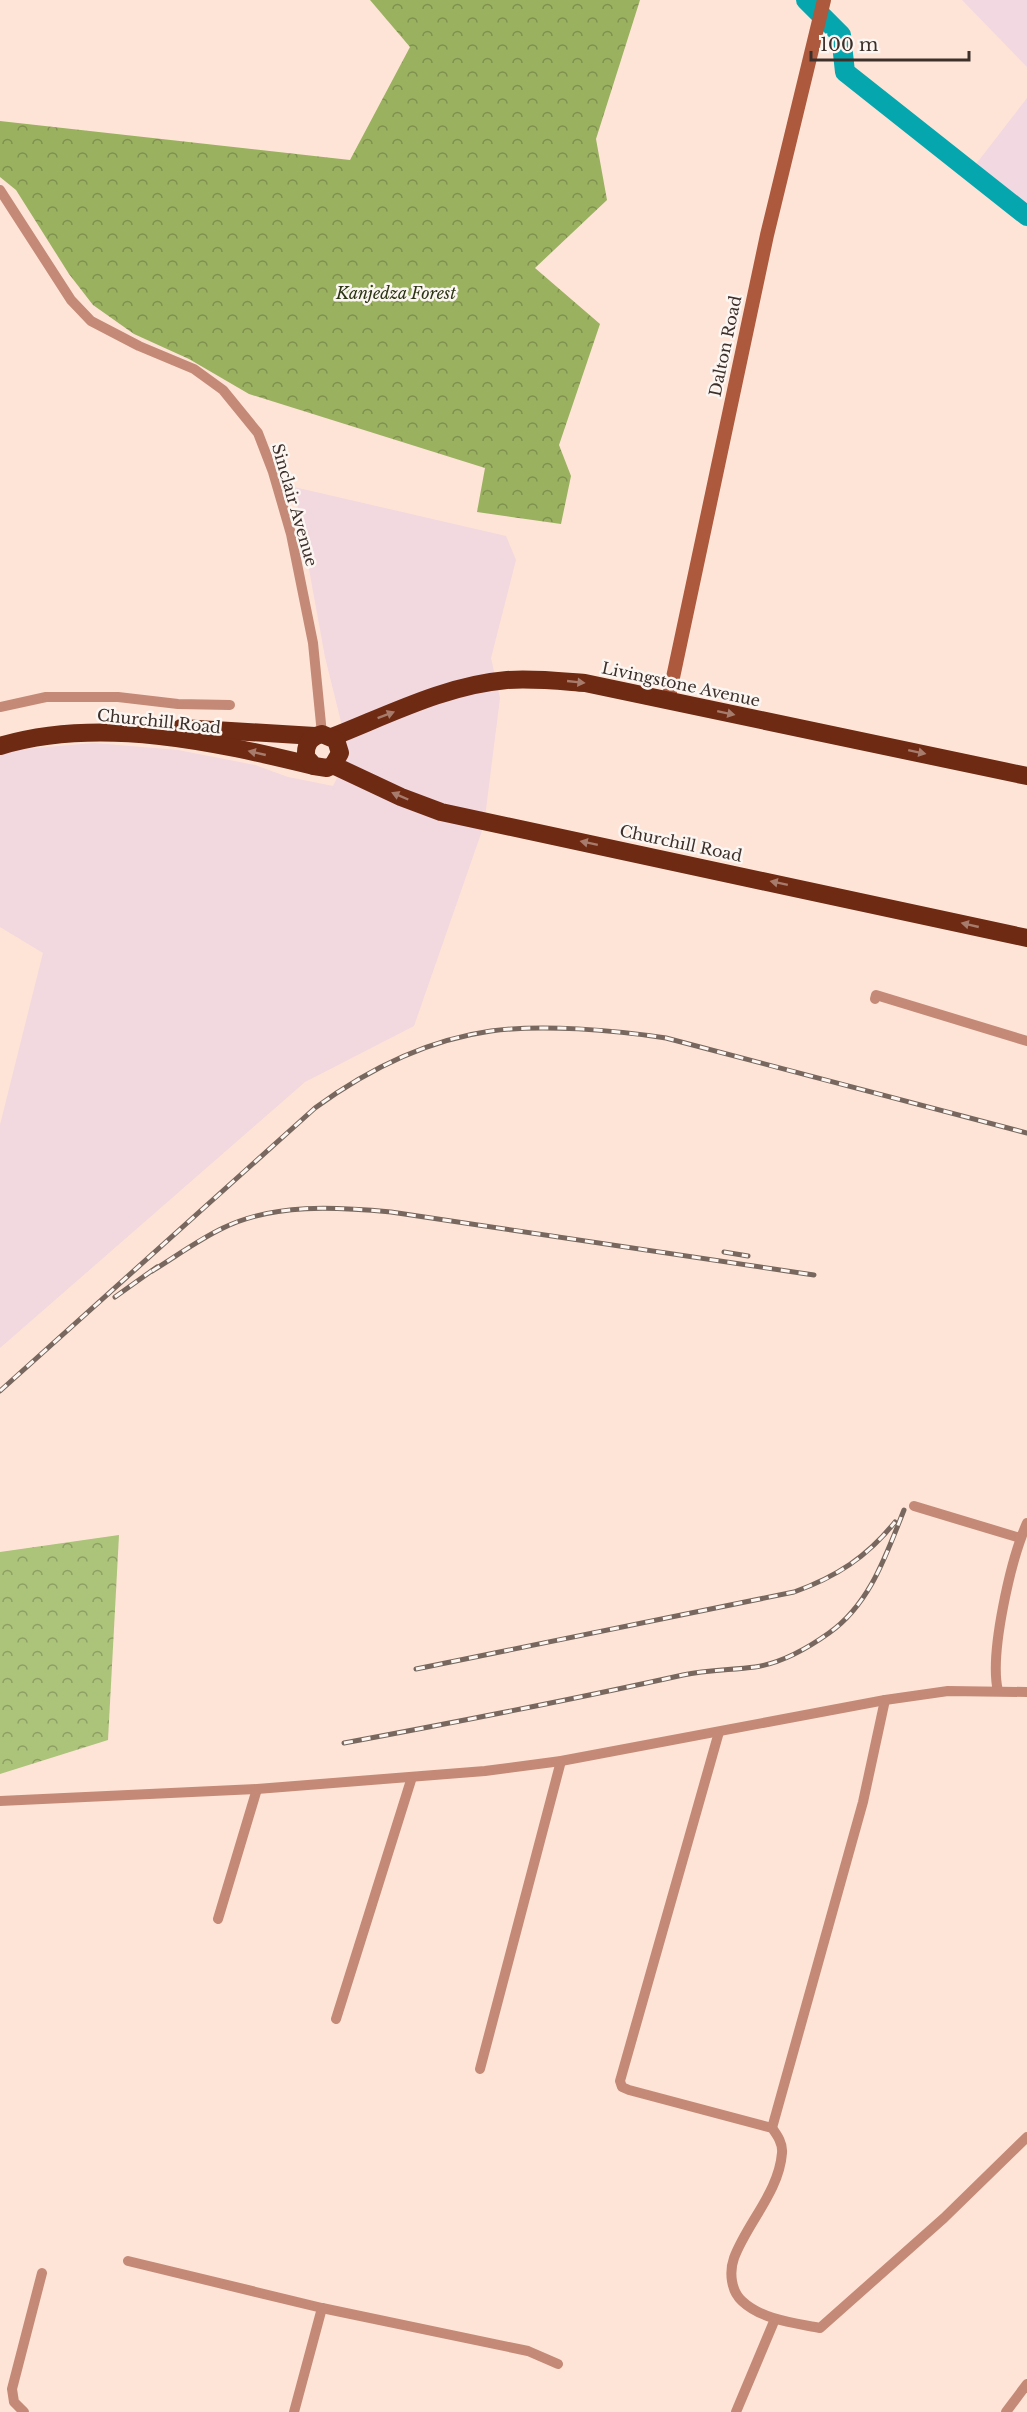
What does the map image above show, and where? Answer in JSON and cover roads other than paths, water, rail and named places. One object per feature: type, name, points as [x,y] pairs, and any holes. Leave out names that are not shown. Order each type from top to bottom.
[{"type":"highway","name":"Livingstone Avenue","points":[[323,735],[465,687],[505,680],[538,679],[585,683],[1027,776]]},
{"type":"highway","name":"Churchill Road","points":[[0,736],[52,726],[93,725],[323,735]]},
{"type":"highway","name":"Churchill Road","points":[[0,746],[52,735],[122,734],[254,751],[327,768],[333,765],[401,797],[441,812],[1027,938]]},
{"type":"highway","points":[[314,766],[306,757],[305,751],[307,745],[323,735],[339,746],[340,753],[333,765]]},
{"type":"main road","name":"Dalton Road","points":[[668,701],[728,413],[810,52],[823,5]]},
{"type":"street","name":"Sinclair Avenue","points":[[0,189],[71,300],[91,321],[139,346],[194,369],[223,390],[258,433],[273,472],[295,555],[313,643],[323,735]]},
{"type":"street","points":[[0,707],[46,697],[118,697],[178,704],[230,705]]},
{"type":"street","points":[[875,999],[876,995],[1027,1041]]},
{"type":"street","points":[[914,1506],[1020,1538]]},
{"type":"street","points":[[998,1691],[995,1678],[996,1658],[1020,1538],[1027,1523]]},
{"type":"street","points":[[0,1801],[257,1789],[412,1778],[561,1761],[885,1700],[948,1691],[1027,1692]]},
{"type":"street","points":[[772,2128],[863,1802],[885,1700]]},
{"type":"street","points":[[719,1732],[620,2081],[622,2086],[629,2090],[772,2128],[780,2141],[782,2153],[773,2183],[734,2257],[731,2275],[736,2293],[743,2302],[776,2319],[820,2328],[944,2218],[1027,2137]]},
{"type":"street","points":[[480,2069],[561,1761]]},
{"type":"street","points":[[336,2019],[412,1778]]},
{"type":"street","points":[[218,1919],[257,1789]]},
{"type":"street","points":[[128,2261],[322,2308],[528,2351],[558,2364]]},
{"type":"street","points":[[24,2412],[14,2402],[12,2389],[42,2273]]},
{"type":"street","points":[[294,2412],[322,2308]]},
{"type":"street","points":[[736,2412],[776,2319]]},
{"type":"street","points":[[1006,2412],[1027,2384]]},
{"type":"waterway","points":[[806,0],[841,35],[845,72],[1027,216]]},
{"type":"railway","points":[[0,1391],[315,1108],[377,1069],[421,1049],[467,1035],[511,1029],[555,1028],[601,1030],[666,1038],[1027,1133]]},
{"type":"railway","points":[[152,1271],[205,1238],[243,1220],[263,1214],[327,1208],[391,1212],[814,1275]]},
{"type":"railway","points":[[724,1252],[748,1256]]},
{"type":"railway","points":[[115,1297],[157,1267]]},
{"type":"railway","points":[[344,1743],[683,1675],[755,1667],[785,1658],[829,1633],[855,1608],[875,1578],[904,1510]]},
{"type":"railway","points":[[416,1669],[794,1592],[824,1580],[862,1556],[895,1522]]},
{"type":"park label","name":"Kanjedza Forest","points":[[396,293]]}]
